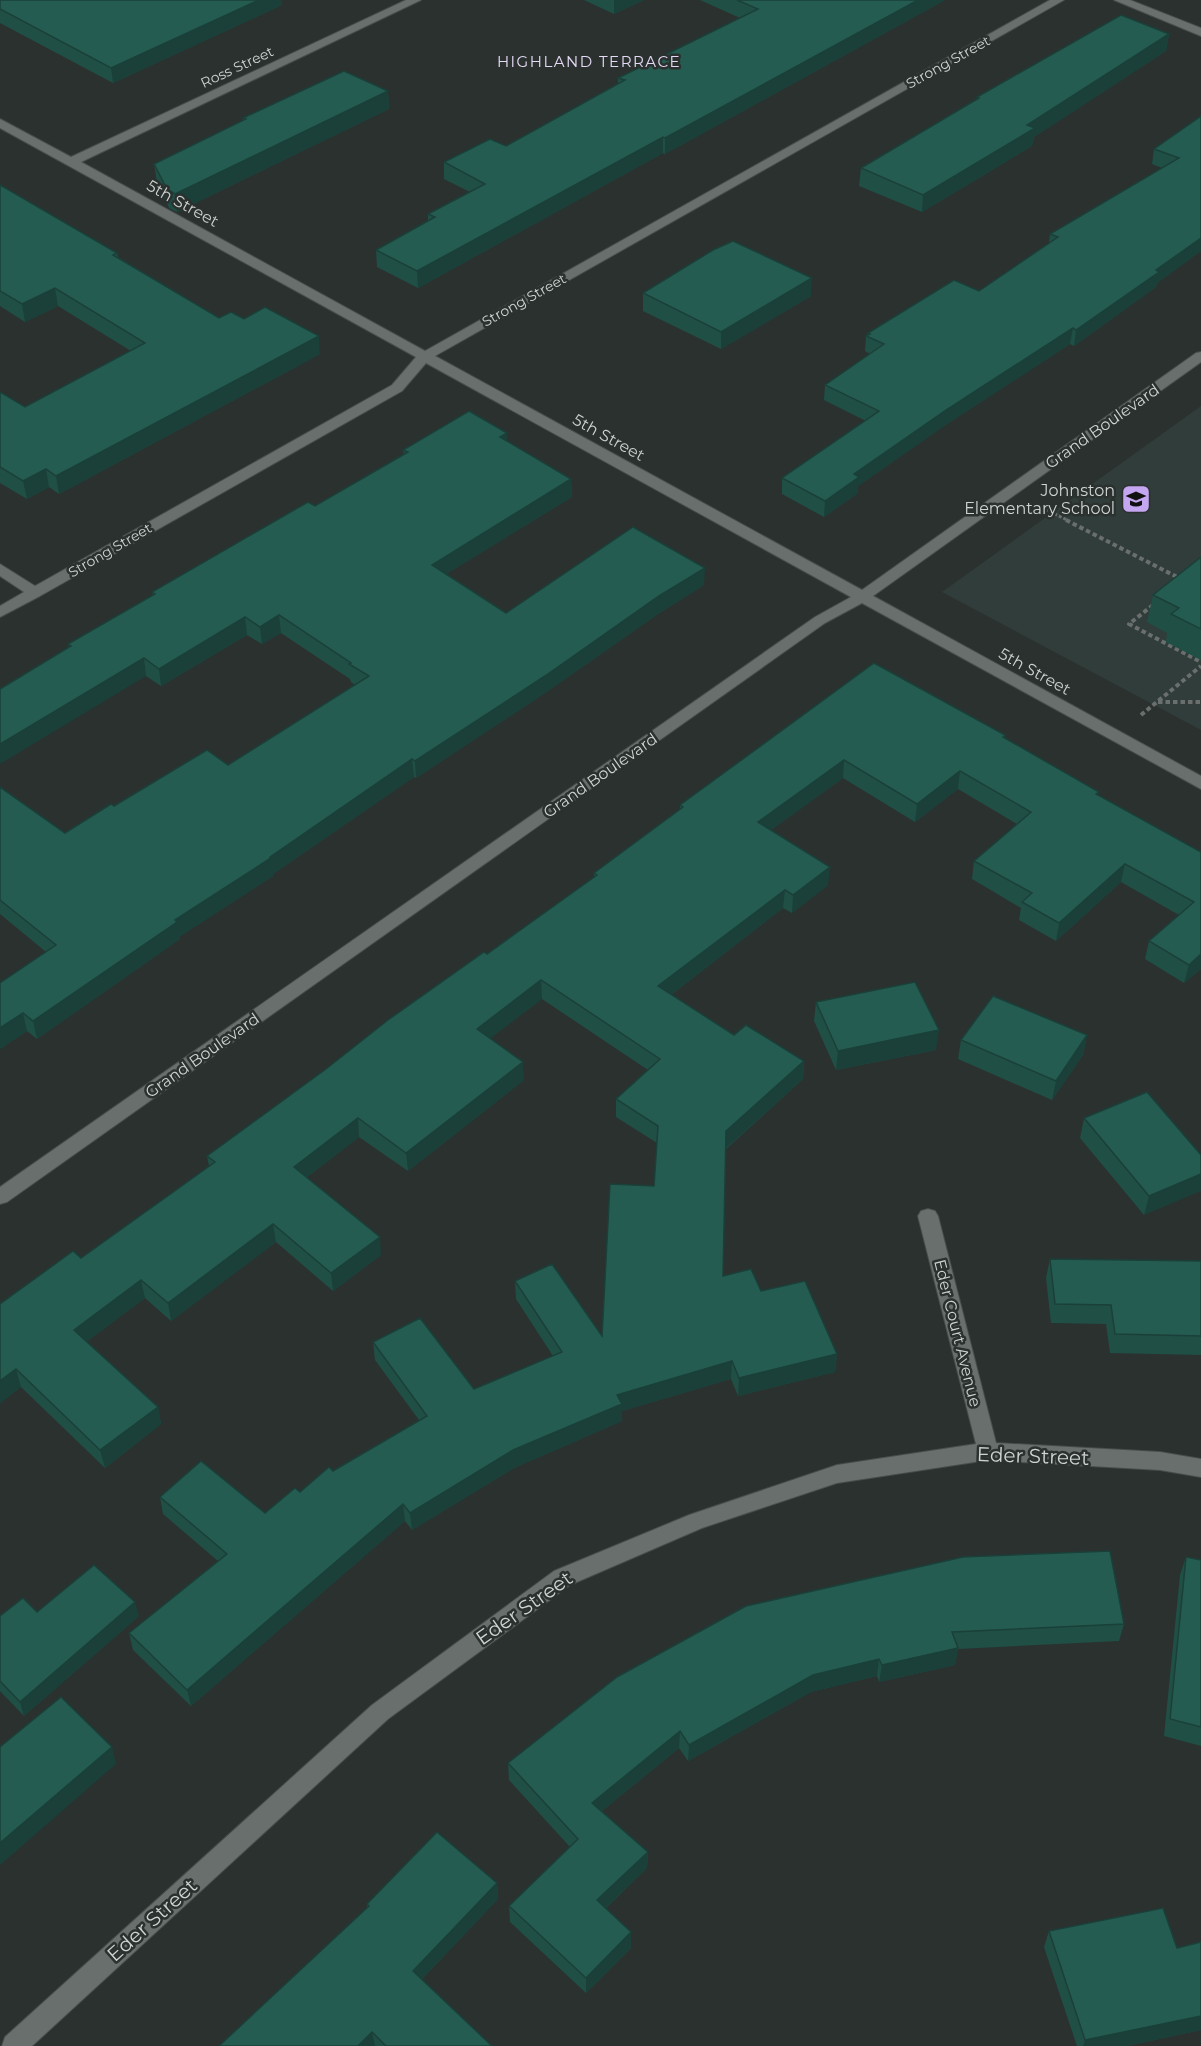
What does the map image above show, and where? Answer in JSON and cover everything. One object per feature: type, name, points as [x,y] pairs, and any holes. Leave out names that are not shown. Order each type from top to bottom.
[{"type":"street","name":"Ross Street","points":[[71,162],[415,0]]},
{"type":"street","name":"Strong Street","points":[[0,612],[397,388],[425,356],[1059,0]]},
{"type":"street","points":[[1120,0],[1201,32]]},
{"type":"street","name":"5th Street","points":[[0,123],[1201,783]]},
{"type":"street","name":"Grand Boulevard","points":[[0,1197],[811,627],[862,597],[1201,356]]},
{"type":"street","points":[[0,569],[35,592]]},
{"type":"street","name":"Eder Court Avenue","points":[[928,1216],[988,1451]]},
{"type":"street","name":"Eder Street","points":[[14,2046],[380,1712],[562,1578],[696,1521],[837,1474],[988,1451],[1160,1461],[1201,1468]]},
{"type":"path","points":[[1011,491],[1185,581],[1176,588]]},
{"type":"path","points":[[1116,736],[1201,664],[1129,624],[1157,602]]},
{"type":"path","points":[[1157,702],[1201,702]]},
{"type":"shaded area","name":"Johnston Elementary School","points":[[1201,406],[1201,730],[942,592]]},
{"type":"building","points":[[0,0],[259,0],[111,68],[0,9]]},
{"type":"building","points":[[737,0],[918,0],[417,271],[376,250],[435,217],[428,214],[485,184],[444,162],[490,139],[506,146],[625,80],[618,78],[758,9]]},
{"type":"building","points":[[1121,15],[1169,34],[1027,125],[1035,128],[923,195],[861,168],[979,98],[977,97]]},
{"type":"building","points":[[344,71],[388,91],[175,194],[167,189],[154,164],[246,119],[243,118]]},
{"type":"building","points":[[1201,116],[1201,238],[1156,270],[1159,272],[1076,330],[1073,328],[946,410],[854,474],[859,477],[825,501],[782,478],[879,411],[825,385],[884,344],[866,336],[870,334],[868,333],[954,280],[979,291],[1058,237],[1050,234],[1179,158],[1154,149]]},
{"type":"building","points":[[0,185],[117,253],[113,255],[219,318],[231,312],[244,319],[265,307],[319,336],[56,476],[46,469],[23,481],[0,467],[0,392],[25,407],[145,343],[55,288],[22,304],[0,291]]},
{"type":"building","points":[[733,241],[812,278],[721,332],[643,293],[713,250]]},
{"type":"building","points":[[469,411],[507,433],[500,437],[571,479],[432,565],[506,613],[633,527],[705,568],[659,596],[545,676],[415,761],[412,759],[271,858],[175,920],[177,922],[33,1021],[23,1013],[0,1028],[0,983],[56,945],[0,900],[0,787],[65,833],[111,804],[114,806],[207,750],[228,765],[369,676],[279,615],[260,627],[245,617],[159,669],[144,658],[0,744],[0,689],[71,646],[68,644],[155,594],[152,592],[308,502],[315,506],[408,452],[403,450]]},
{"type":"building","points":[[1201,557],[1201,629],[1171,614],[1179,608],[1153,595]]},
{"type":"building","points":[[874,663],[1005,735],[1003,737],[1099,792],[1096,794],[1201,852],[1201,954],[1189,965],[1149,941],[1194,902],[1125,864],[1059,923],[1022,902],[1032,893],[974,861],[1031,812],[960,771],[917,804],[844,760],[758,822],[830,867],[793,895],[785,890],[658,986],[734,1035],[746,1025],[804,1061],[726,1131],[723,1276],[751,1269],[761,1291],[805,1281],[837,1354],[739,1378],[732,1361],[617,1395],[622,1404],[513,1450],[410,1513],[403,1504],[187,1690],[129,1633],[227,1554],[160,1497],[201,1461],[265,1513],[295,1488],[300,1492],[329,1467],[333,1471],[427,1416],[373,1342],[420,1318],[474,1389],[562,1352],[515,1281],[552,1264],[602,1336],[610,1184],[654,1186],[658,1126],[616,1099],[660,1059],[541,980],[477,1029],[523,1062],[406,1153],[358,1118],[294,1167],[380,1237],[331,1273],[273,1224],[168,1303],[141,1280],[74,1330],[158,1407],[100,1450],[16,1369],[0,1381],[0,1304],[73,1251],[81,1258],[215,1162],[207,1156],[326,1069],[388,1020],[484,952],[487,954],[597,875],[594,873],[683,807],[680,805]]},
{"type":"building","points":[[915,982],[939,1030],[838,1051],[816,1002]]},
{"type":"building","points":[[993,996],[1087,1035],[1056,1081],[961,1040]]},
{"type":"building","points":[[1147,1092],[1201,1155],[1201,1174],[1149,1196],[1084,1118]]},
{"type":"building","points":[[1050,1259],[1201,1261],[1201,1336],[1115,1334],[1111,1305],[1055,1304]]},
{"type":"building","points":[[1110,1551],[1124,1624],[952,1632],[958,1648],[882,1665],[879,1659],[813,1675],[689,1745],[680,1731],[592,1803],[648,1852],[597,1900],[631,1932],[586,1978],[509,1906],[578,1839],[508,1763],[617,1677],[746,1606],[963,1557]]},
{"type":"building","points":[[1186,1557],[1201,1560],[1201,1727],[1170,1719]]},
{"type":"building","points":[[94,1565],[135,1602],[20,1702],[0,1681],[0,1616],[23,1598],[37,1612]]},
{"type":"building","points":[[61,1697],[112,1747],[0,1843],[0,1747]]},
{"type":"building","points":[[437,1832],[497,1883],[413,1971],[492,2046],[386,2046],[372,2032],[358,2046],[219,2046],[369,1906],[367,1904]]},
{"type":"building","points":[[1163,1908],[1177,1948],[1201,1942],[1201,2016],[1085,2040],[1049,1931]]},
{"type":"place","name":"Johnston Elementary School","points":[[1136,499]]},
{"type":"district","name":"HIGHLAND TERRACE","points":[[589,62]]}]
